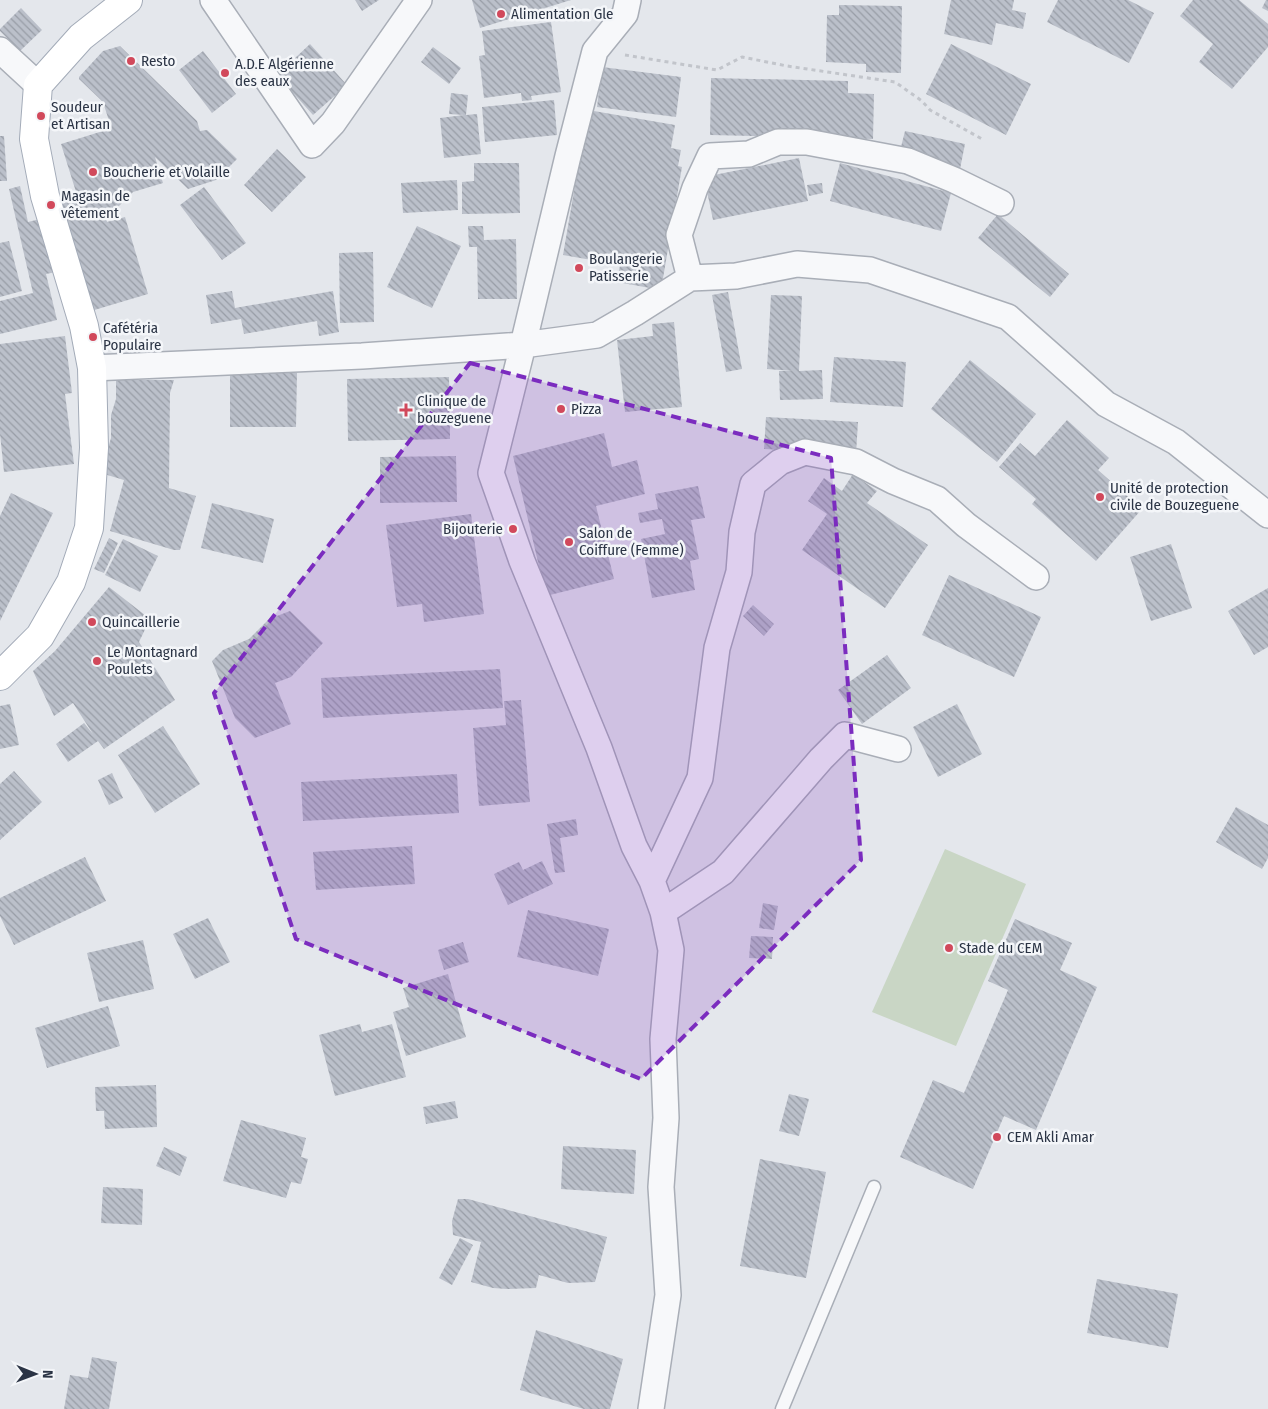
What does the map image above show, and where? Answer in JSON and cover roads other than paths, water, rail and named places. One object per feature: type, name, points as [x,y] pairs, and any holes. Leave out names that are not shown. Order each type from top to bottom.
[{"type":"main road","points":[[0,676],[40,636],[71,582],[89,528],[94,448],[92,368],[84,326],[45,196],[34,139],[38,85],[80,37],[128,0]]},
{"type":"street","points":[[213,0],[312,145],[333,123],[419,0]]},
{"type":"street","points":[[628,0],[626,14],[595,51],[491,473],[522,561],[599,748],[634,846],[652,881],[663,912],[671,950],[663,1039],[666,1118],[661,1187],[668,1295],[651,1409]]},
{"type":"street","points":[[0,50],[38,85]]},
{"type":"street","points":[[690,278],[679,235],[695,188],[710,156],[749,154],[778,142],[807,142],[908,161],[954,180],[1001,203]]},
{"type":"street","points":[[92,368],[362,356],[523,345],[598,335],[690,278],[736,276],[797,264],[870,270],[1008,317],[1106,404],[1176,442],[1268,515]]},
{"type":"street","points":[[652,881],[700,778],[717,648],[739,572],[742,532],[753,484],[780,462],[805,452],[856,462],[893,481],[937,499],[966,524],[1036,577]]},
{"type":"street","points":[[663,912],[723,872],[814,766],[845,735],[898,749]]},
{"type":"lane","points":[[782,1409],[874,1187]]},
{"type":"place","name":"Alimentation Gle","points":[[501,14]]},
{"type":"place","name":"Resto","points":[[131,61]]},
{"type":"place","name":"A.D.E Algérienne des eaux","points":[[225,73]]},
{"type":"place","name":"Soudeur et Artisan","points":[[41,116]]},
{"type":"place","name":"Boucherie et Volaille","points":[[93,172]]},
{"type":"place","name":"Magasin de vêtement","points":[[51,205]]},
{"type":"place","name":"Boulangerie Patisserie","points":[[579,268]]},
{"type":"place","name":"Cafétéria Populaire","points":[[93,337]]},
{"type":"place","name":"Pizza","points":[[561,409]]},
{"type":"place","name":"Clinique de bouzeguene","points":[[406,410]]},
{"type":"place","name":"Unité de protection civile de Bouzeguene","points":[[1100,497]]},
{"type":"place","name":"Bijouterie","points":[[513,529]]},
{"type":"place","name":"Salon de Coiffure (Femme)","points":[[569,542]]},
{"type":"place","name":"Quincaillerie","points":[[92,622]]},
{"type":"place","name":"Le Montagnard Poulets","points":[[97,661]]},
{"type":"place","name":"Stade du CEM","points":[[949,948]]},
{"type":"place","name":"CEM Akli Amar","points":[[997,1137]]}]
